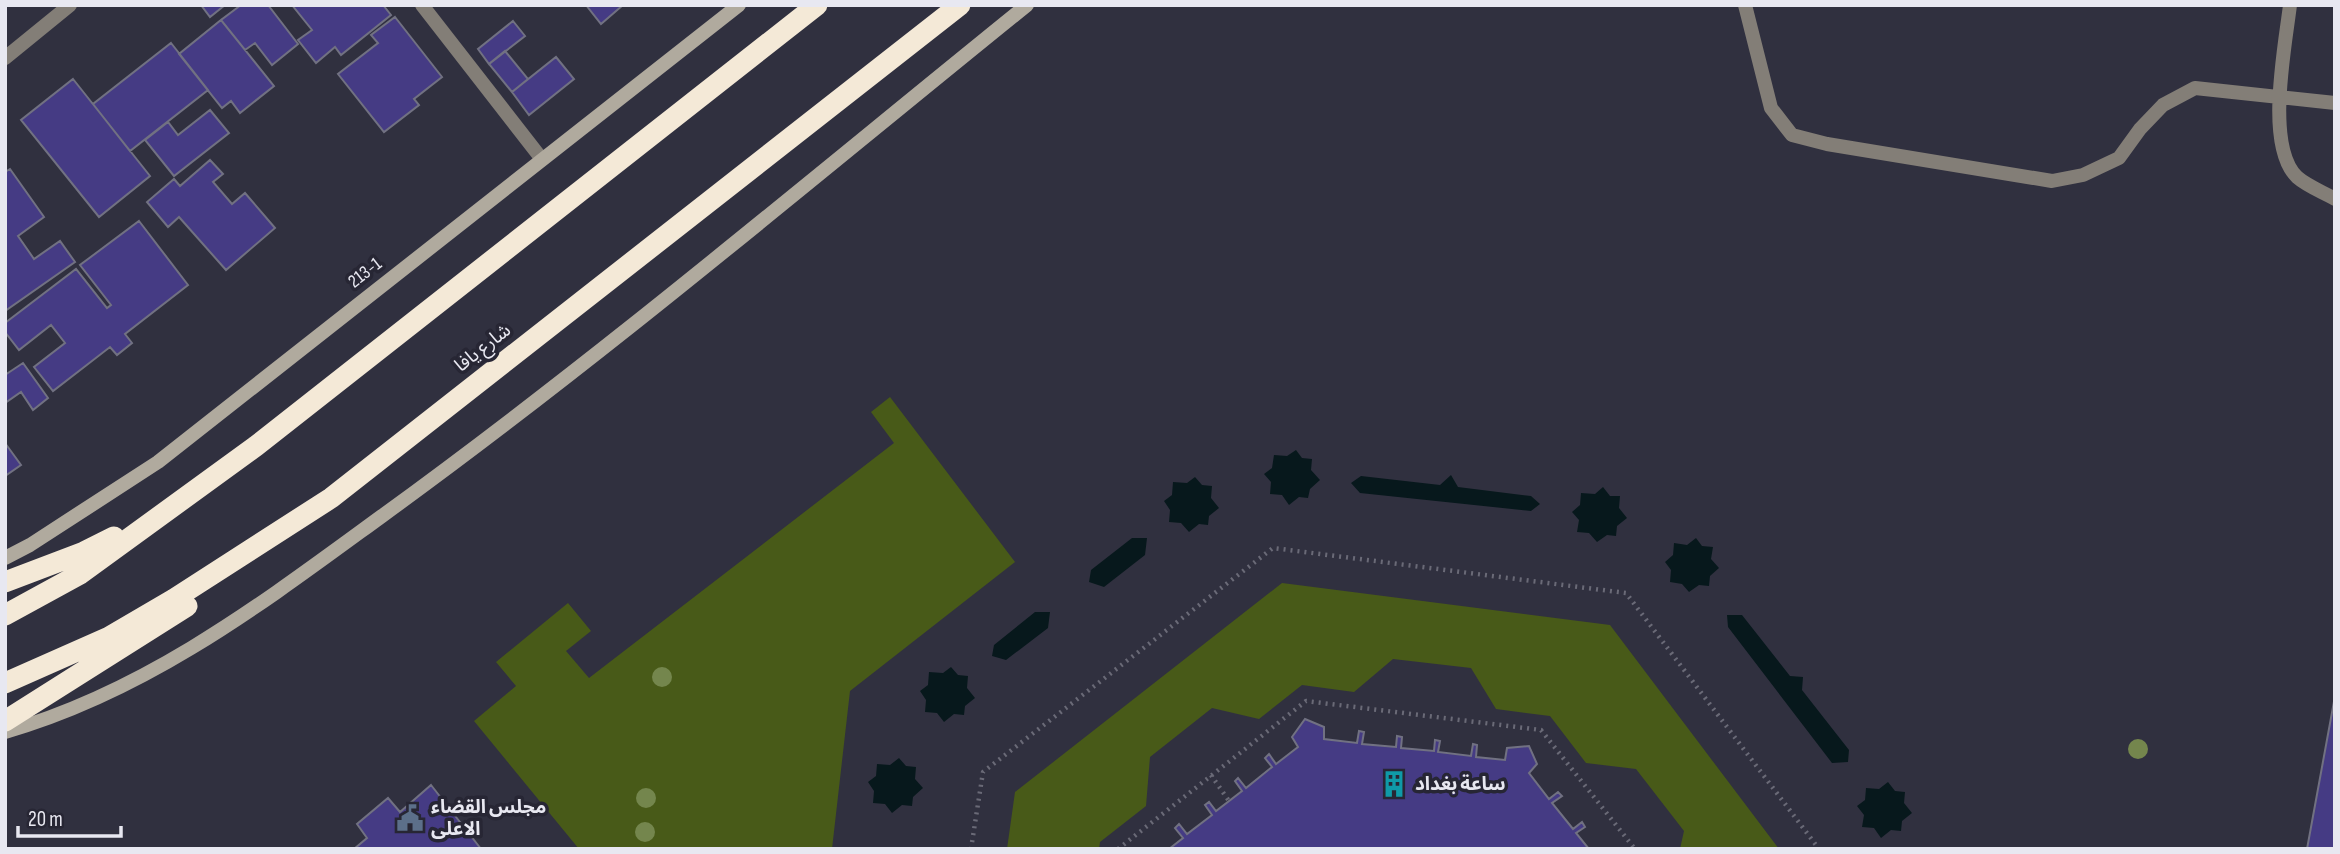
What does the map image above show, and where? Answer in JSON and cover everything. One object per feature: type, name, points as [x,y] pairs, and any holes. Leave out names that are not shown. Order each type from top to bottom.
[{"type":"highway","points":[[5,615],[80,574],[178,504],[817,5]]},
{"type":"highway","name":"شارع يافا","points":[[5,682],[109,637],[174,599],[331,498],[956,9]]},
{"type":"highway","points":[[5,721],[146,635],[331,498]]},
{"type":"highway","points":[[5,582],[84,552],[178,504]]},
{"type":"main road","name":"213-1","points":[[5,558],[53,531],[158,462],[541,158],[739,5]]},
{"type":"main road","points":[[5,732],[68,712],[151,673],[252,611],[478,447],[1027,5]]},
{"type":"street","points":[[5,58],[70,5]]},
{"type":"street","points":[[422,5],[541,158]]},
{"type":"street","points":[[1745,5],[1771,108],[1792,135],[1840,146],[2052,181],[2083,175],[2119,158],[2140,129],[2163,105],[2195,88],[2335,103]]},
{"type":"street","points":[[2290,5],[2280,97],[2280,133],[2285,161],[2297,177],[2335,199]]},
{"type":"path","points":[[971,849],[983,772],[1273,548],[1626,593],[1819,849]]},
{"type":"path","points":[[1118,849],[1306,701],[1541,730],[1636,849]]},
{"type":"path","points":[[1210,775],[1229,801]]},
{"type":"green space","points":[[890,397],[1015,562],[850,691],[832,849],[579,849],[474,721],[516,686],[496,662],[568,603],[591,631],[566,651],[589,678],[894,443],[871,412]]},
{"type":"green space","points":[[1282,583],[1610,625],[1779,849],[1680,849],[1684,831],[1636,769],[1586,763],[1550,716],[1496,709],[1471,668],[1393,659],[1354,692],[1302,685],[1259,719],[1212,708],[1150,757],[1146,806],[1100,842],[1099,849],[1007,849],[1015,792]]},
{"type":"shaded area","points":[[1296,450],[1302,458],[1312,459],[1311,470],[1320,480],[1310,489],[1308,498],[1299,497],[1289,505],[1282,495],[1270,494],[1271,482],[1264,474],[1272,468],[1274,455],[1287,456]]},
{"type":"shaded area","points":[[1451,475],[1458,487],[1531,496],[1540,504],[1531,511],[1360,493],[1351,483],[1361,476],[1440,485]]},
{"type":"shaded area","points":[[1195,477],[1202,485],[1212,486],[1211,498],[1219,508],[1209,516],[1208,525],[1199,524],[1189,532],[1181,523],[1169,522],[1170,510],[1164,501],[1172,495],[1173,482],[1187,483]]},
{"type":"shaded area","points":[[1603,487],[1610,496],[1620,496],[1619,508],[1627,518],[1617,526],[1616,536],[1607,535],[1597,542],[1589,533],[1577,532],[1579,520],[1572,512],[1580,505],[1581,493],[1595,494]]},
{"type":"shaded area","points":[[1132,538],[1147,538],[1145,555],[1104,587],[1089,582],[1091,570]]},
{"type":"shaded area","points":[[1696,538],[1702,546],[1713,547],[1711,559],[1719,568],[1710,576],[1709,586],[1699,585],[1689,592],[1682,584],[1670,582],[1671,570],[1665,562],[1673,555],[1674,543],[1687,545]]},
{"type":"shaded area","points":[[1035,612],[1050,612],[1048,628],[1006,660],[992,656],[994,645]]},
{"type":"shaded area","points":[[1727,615],[1742,615],[1790,676],[1803,677],[1802,690],[1849,750],[1848,762],[1832,763],[1728,627]]},
{"type":"shaded area","points":[[951,667],[958,675],[968,676],[967,688],[975,698],[965,706],[964,715],[954,714],[944,722],[937,713],[925,712],[926,700],[920,691],[928,685],[929,672],[943,673]]},
{"type":"shaded area","points":[[899,758],[906,766],[916,767],[915,779],[923,788],[913,797],[912,806],[902,805],[892,813],[885,804],[873,803],[874,791],[868,782],[876,776],[877,764],[890,765]]},
{"type":"shaded area","points":[[1888,782],[1895,791],[1905,792],[1904,803],[1912,813],[1902,821],[1901,831],[1891,830],[1881,838],[1874,828],[1862,827],[1864,815],[1857,806],[1865,800],[1866,788],[1879,789]]},
{"type":"building","points":[[201,5],[225,5],[210,17]]},
{"type":"building","points":[[241,5],[268,5],[298,44],[272,65],[255,43],[245,50],[221,20]]},
{"type":"building","points":[[292,5],[383,5],[391,15],[341,55],[335,47],[316,63],[298,40],[312,30]]},
{"type":"building","points":[[586,5],[623,5],[601,24]]},
{"type":"building","points":[[395,17],[442,77],[414,99],[419,105],[384,132],[338,74],[378,43],[371,35]]},
{"type":"building","points":[[221,20],[274,86],[240,113],[231,101],[222,108],[179,54]]},
{"type":"building","points":[[513,21],[525,36],[489,64],[478,49]]},
{"type":"building","points":[[171,43],[208,90],[130,151],[93,104]]},
{"type":"building","points":[[505,51],[528,79],[512,92],[489,64]]},
{"type":"building","points":[[556,57],[574,79],[529,115],[512,92]]},
{"type":"building","points":[[73,79],[150,176],[99,217],[21,120]]},
{"type":"building","points":[[210,110],[229,133],[174,176],[145,140],[168,122],[178,135]]},
{"type":"building","points":[[210,160],[223,174],[213,182],[232,204],[245,193],[275,228],[226,270],[179,217],[168,227],[147,202],[174,179],[180,186]]},
{"type":"building","points":[[10,169],[44,217],[18,236],[34,259],[60,241],[75,262],[5,311],[5,172]]},
{"type":"building","points":[[139,221],[188,285],[125,334],[132,343],[117,355],[110,347],[53,391],[34,367],[65,343],[51,325],[19,350],[5,332],[5,323],[76,269],[107,308],[111,305],[80,265]]},
{"type":"building","points":[[23,363],[48,398],[33,410],[21,392],[5,403],[5,375]]},
{"type":"building","points":[[5,443],[21,465],[5,476]]},
{"type":"building","points":[[2335,696],[2335,849],[2307,849]]},
{"type":"building","name":"ساعة بغداد","points":[[1305,719],[1324,727],[1324,739],[1357,743],[1359,731],[1364,732],[1362,744],[1396,747],[1397,736],[1402,737],[1401,748],[1434,751],[1435,740],[1440,741],[1438,752],[1471,756],[1473,744],[1477,745],[1476,757],[1505,760],[1507,748],[1529,746],[1537,764],[1529,773],[1549,799],[1558,792],[1562,796],[1552,803],[1573,829],[1582,822],[1585,827],[1576,833],[1589,849],[1169,849],[1183,838],[1175,828],[1179,824],[1187,834],[1212,815],[1205,805],[1209,802],[1216,811],[1242,791],[1235,781],[1238,778],[1246,788],[1272,767],[1265,758],[1269,754],[1276,764],[1298,747],[1292,737]]},
{"type":"building","name":"مجلس القضاء الاعلى","points":[[431,785],[481,849],[354,849],[367,838],[357,824],[388,798],[400,812]]},
{"type":"place","name":"ساعة بغداد","points":[[1394,784]]},
{"type":"place","name":"مجلس القضاء الاعلى","points":[[410,818]]}]
